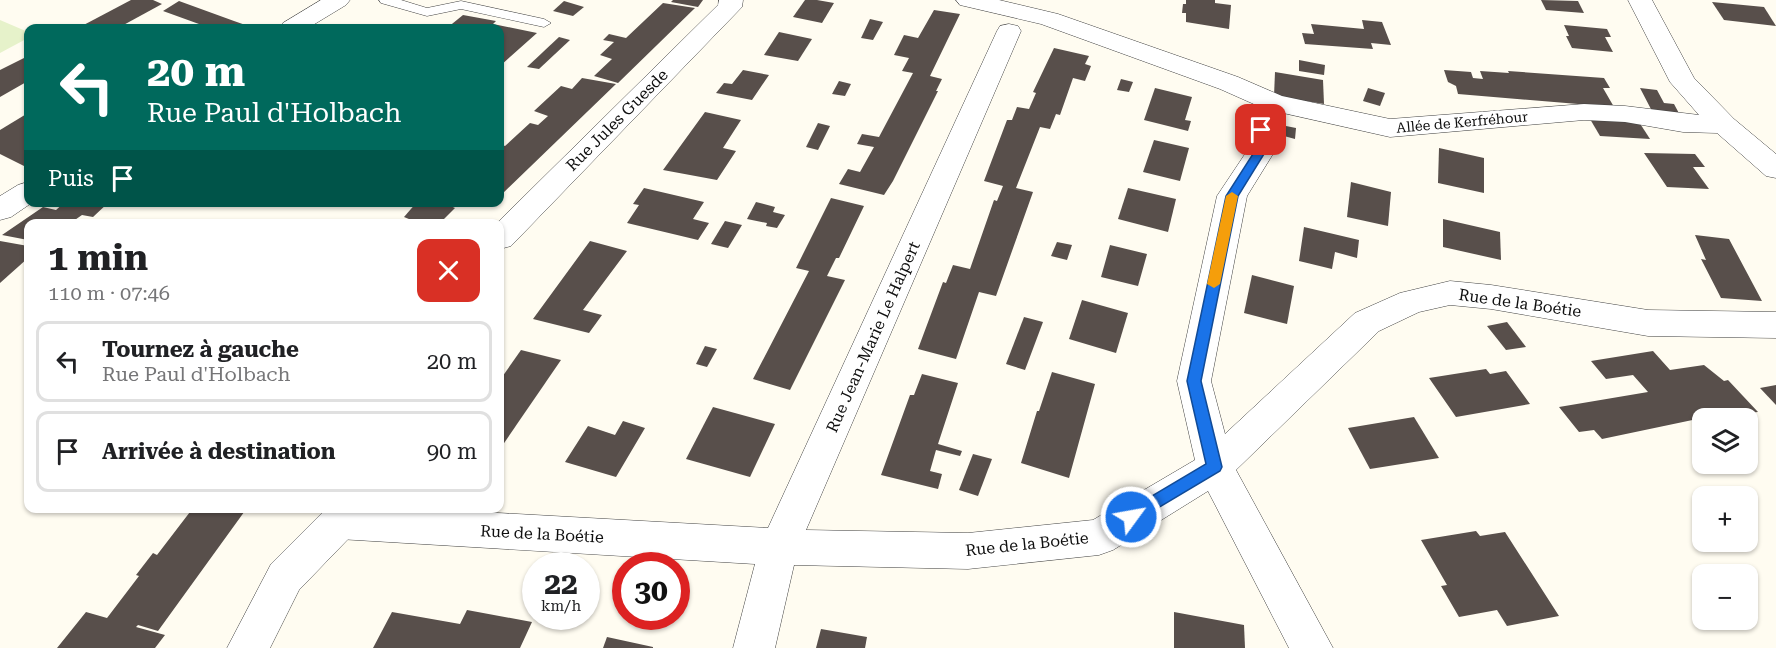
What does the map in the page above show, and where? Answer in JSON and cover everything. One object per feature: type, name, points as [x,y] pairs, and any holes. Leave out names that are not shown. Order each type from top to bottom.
[{"type":"street","points":[[299,24],[338,0]]},
{"type":"street","name":"Rue Jules Guesde","points":[[504,234],[730,7],[731,0]]},
{"type":"street","name":"Allée de Kerfréhour","points":[[968,0],[1071,27],[1230,83],[1274,103],[1389,129],[1584,112],[1724,125]]},
{"type":"street","points":[[1640,0],[1683,82],[1724,125],[1775,167]]},
{"type":"street","name":"Rue Jean-Marie Le Halpert","points":[[754,648],[779,547],[1009,31]]},
{"type":"street","points":[[1261,130],[1259,154],[1232,196],[1194,381],[1215,467],[1312,648]]},
{"type":"street","points":[[0,210],[24,195]]},
{"type":"street","name":"Rue de la Boétie","points":[[340,515],[779,547],[968,551],[1099,537],[1215,467],[1367,322],[1411,302],[1450,293],[1491,297],[1648,323],[1776,325]]},
{"type":"street","points":[[248,648],[285,577],[340,515]]},
{"type":"lane","points":[[386,0],[427,12],[461,5],[544,23]]},
{"type":"green space","points":[[0,20],[24,30],[24,40],[0,53]]},
{"type":"building","points":[[131,0],[153,0],[162,4],[125,24],[86,24]]},
{"type":"building","points":[[673,0],[703,0],[698,7],[671,2]]},
{"type":"building","points":[[805,0],[834,3],[822,23],[793,17]]},
{"type":"building","points":[[1186,0],[1215,0],[1215,3],[1231,5],[1229,29],[1186,22],[1186,13],[1182,13]]},
{"type":"building","points":[[1541,0],[1578,1],[1584,13],[1546,10]]},
{"type":"building","points":[[179,1],[243,24],[199,24],[163,11]]},
{"type":"building","points":[[564,1],[584,7],[573,16],[553,11]]},
{"type":"building","points":[[1712,2],[1764,7],[1776,26],[1724,20]]},
{"type":"building","points":[[663,3],[695,8],[618,83],[594,76],[612,59],[600,55],[614,42],[603,40],[609,34],[626,38]]},
{"type":"building","points":[[934,10],[960,14],[930,76],[942,79],[936,91],[938,91],[893,181],[884,195],[839,184],[848,169],[860,172],[874,147],[857,144],[862,134],[879,137],[913,73],[902,71],[909,58],[894,55],[904,35],[918,38]]},
{"type":"building","points":[[463,15],[496,21],[493,24],[452,24]]},
{"type":"building","points":[[870,19],[883,22],[873,40],[861,38]]},
{"type":"building","points":[[1362,20],[1382,22],[1391,45],[1371,43],[1373,49],[1305,44],[1302,33],[1314,34],[1311,24],[1364,29]]},
{"type":"building","points":[[1564,25],[1607,29],[1611,37],[1605,37],[1613,52],[1572,48]]},
{"type":"building","points":[[504,26],[537,33],[504,62]]},
{"type":"building","points":[[779,32],[812,39],[798,61],[764,55]]},
{"type":"building","points":[[559,37],[570,40],[539,69],[527,67]]},
{"type":"building","points":[[1054,48],[1089,56],[1085,64],[1091,66],[1085,81],[1073,78],[1060,115],[1056,114],[1050,129],[1040,127],[1016,188],[1033,192],[996,296],[979,292],[956,359],[918,349],[943,282],[946,283],[953,265],[970,269],[994,200],[997,201],[1003,186],[984,181],[1007,120],[1012,120],[1017,107],[1029,109],[1036,93],[1033,92]]},
{"type":"building","points":[[24,58],[24,83],[0,97],[0,70]]},
{"type":"building","points":[[1299,60],[1325,65],[1324,75],[1299,71]]},
{"type":"building","points":[[743,70],[769,75],[752,100],[716,93],[724,83],[732,84]]},
{"type":"building","points":[[1444,70],[1471,72],[1473,78],[1483,79],[1480,71],[1604,78],[1610,88],[1603,88],[1614,107],[1458,94],[1456,86],[1448,82]]},
{"type":"building","points":[[1275,72],[1323,80],[1324,104],[1274,96]]},
{"type":"building","points":[[582,78],[616,84],[504,192],[504,146],[530,123],[538,125],[548,116],[534,111],[561,86],[572,89]]},
{"type":"building","points":[[1121,79],[1133,82],[1129,92],[1117,90]]},
{"type":"building","points":[[839,81],[851,84],[845,96],[832,94]]},
{"type":"building","points":[[1155,88],[1192,97],[1185,120],[1191,121],[1188,131],[1144,120]]},
{"type":"building","points":[[1368,88],[1385,93],[1380,106],[1363,101]]},
{"type":"building","points":[[1640,88],[1657,90],[1664,103],[1674,104],[1681,117],[1653,113]]},
{"type":"building","points":[[705,112],[741,120],[723,148],[736,151],[717,180],[663,170]]},
{"type":"building","points":[[24,115],[24,166],[0,154],[0,130]]},
{"type":"building","points":[[1590,119],[1639,122],[1650,139],[1600,136]]},
{"type":"building","points":[[818,123],[830,126],[818,150],[806,147]]},
{"type":"building","points":[[1286,126],[1296,128],[1295,139],[1284,136]]},
{"type":"building","points":[[1154,140],[1189,148],[1180,181],[1143,172]]},
{"type":"building","points":[[1439,148],[1484,158],[1484,193],[1438,183]]},
{"type":"building","points":[[1644,153],[1695,154],[1705,167],[1693,167],[1709,189],[1667,187]]},
{"type":"building","points":[[1351,182],[1391,192],[1388,226],[1347,217]]},
{"type":"building","points":[[644,188],[704,202],[693,219],[709,223],[698,240],[627,223],[639,205],[633,204]]},
{"type":"building","points":[[1128,188],[1176,199],[1168,232],[1118,219]]},
{"type":"building","points":[[831,198],[864,206],[839,258],[836,258],[827,276],[845,280],[790,390],[753,379],[809,271],[796,268]]},
{"type":"building","points":[[756,202],[775,207],[773,212],[785,215],[777,228],[766,226],[767,223],[747,219]]},
{"type":"building","points":[[43,207],[56,210],[59,207],[104,207],[93,217],[82,215],[76,219],[25,219]]},
{"type":"building","points":[[413,207],[455,208],[444,219],[404,217]]},
{"type":"building","points":[[1443,219],[1500,232],[1501,260],[1443,247]]},
{"type":"building","points":[[24,220],[24,239],[2,235]]},
{"type":"building","points":[[725,221],[742,225],[728,248],[711,244]]},
{"type":"building","points":[[1304,227],[1359,240],[1357,258],[1335,252],[1332,269],[1299,261]]},
{"type":"building","points":[[1695,235],[1729,239],[1762,301],[1721,298],[1701,259],[1706,260]]},
{"type":"building","points":[[0,241],[24,245],[24,262],[0,283]]},
{"type":"building","points":[[590,241],[627,251],[583,310],[602,315],[589,333],[533,319]]},
{"type":"building","points":[[1057,242],[1072,245],[1067,260],[1051,256]]},
{"type":"building","points":[[1110,245],[1147,254],[1138,286],[1101,277]]},
{"type":"building","points":[[1252,275],[1294,286],[1287,324],[1244,313]]},
{"type":"building","points":[[1082,300],[1128,313],[1116,353],[1069,339]]},
{"type":"building","points":[[1024,317],[1043,322],[1025,370],[1006,364]]},
{"type":"building","points":[[1507,322],[1526,347],[1506,350],[1487,326]]},
{"type":"building","points":[[705,346],[717,349],[707,367],[696,364]]},
{"type":"building","points":[[521,350],[561,360],[504,443],[504,374]]},
{"type":"building","points":[[1653,351],[1670,370],[1704,365],[1724,381],[1728,380],[1754,408],[1692,408],[1692,420],[1602,439],[1594,430],[1579,432],[1559,407],[1648,392],[1633,375],[1606,379],[1591,361]]},
{"type":"building","points":[[1486,369],[1490,374],[1506,371],[1530,404],[1456,417],[1429,378]]},
{"type":"building","points":[[1052,372],[1095,384],[1069,478],[1021,463]]},
{"type":"building","points":[[922,374],[958,383],[938,444],[962,451],[960,456],[936,450],[930,471],[942,474],[938,489],[881,475],[910,395],[914,395]]},
{"type":"building","points":[[1776,385],[1776,405],[1760,388]]},
{"type":"building","points":[[713,407],[775,424],[750,477],[686,459]]},
{"type":"building","points":[[1414,417],[1439,458],[1370,469],[1348,428]]},
{"type":"building","points":[[623,421],[645,428],[616,477],[565,462],[588,426],[615,435]]},
{"type":"building","points":[[973,454],[992,459],[978,496],[959,490]]},
{"type":"building","points":[[189,513],[243,513],[158,631],[138,625],[136,627],[165,635],[155,648],[57,648],[86,612],[107,618],[139,576],[136,575],[153,553],[157,555]]},
{"type":"building","points":[[1476,531],[1480,536],[1505,532],[1559,616],[1507,626],[1497,610],[1459,617],[1441,586],[1447,585],[1421,540]]},
{"type":"building","points":[[467,610],[522,620],[522,630],[528,630],[520,648],[373,648],[392,612],[460,624]]},
{"type":"building","points":[[1174,612],[1244,625],[1245,648],[1174,648]]},
{"type":"building","points":[[821,629],[867,637],[865,648],[816,648]]},
{"type":"building","points":[[607,637],[653,647],[653,648],[603,648]]},
{"type":"slow traffic","points":[[1214,284],[1232,196]]},
{"type":"route","points":[[1131,517],[1215,467],[1194,381],[1232,196],[1259,154],[1261,130]]}]
